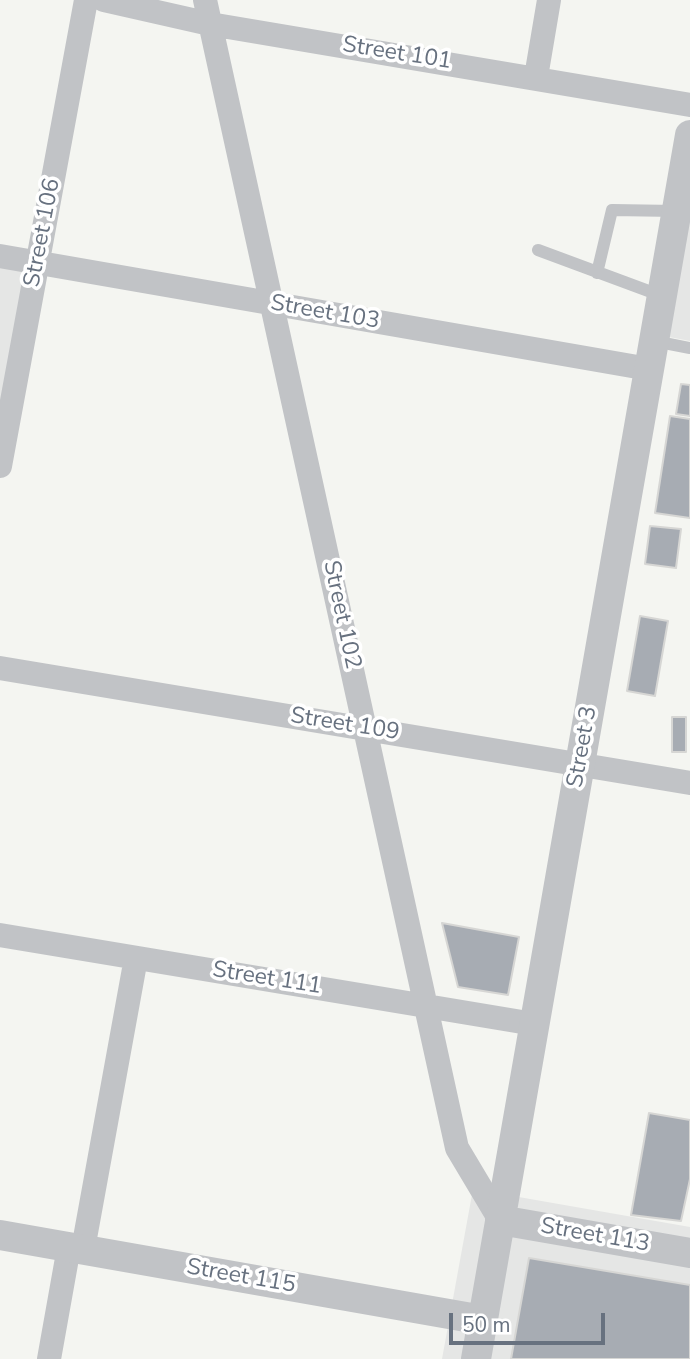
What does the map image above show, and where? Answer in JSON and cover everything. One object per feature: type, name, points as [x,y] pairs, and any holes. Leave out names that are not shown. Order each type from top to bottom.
[{"type":"street","name":"Street 106","points":[[0,466],[86,0]]},
{"type":"street","name":"Street 101","points":[[104,0],[210,24],[690,105]]},
{"type":"street","name":"Street 102","points":[[205,0],[428,1006],[457,1148],[500,1220]]},
{"type":"street","points":[[536,77],[549,0]]},
{"type":"street","name":"Street 3","points":[[476,1359],[651,355],[676,242],[677,211],[690,135]]},
{"type":"street","name":"Street 103","points":[[0,256],[272,304],[651,355]]},
{"type":"street","name":"Street 109","points":[[0,668],[690,783]]},
{"type":"street","name":"Street 111","points":[[0,935],[534,1024]]},
{"type":"street","points":[[49,1359],[76,1248],[136,958]]},
{"type":"street","name":"Street 113","points":[[500,1220],[690,1252]]},
{"type":"street","name":"Street 115","points":[[0,1234],[483,1320]]},
{"type":"lane","points":[[597,273],[612,210],[677,211]]},
{"type":"lane","points":[[538,250],[662,296]]},
{"type":"lane","name":"Street 103","points":[[651,355],[690,348]]},
{"type":"shaded area","points":[[690,191],[690,341],[664,336]]},
{"type":"shaded area","points":[[0,260],[35,267],[0,463]]},
{"type":"shaded area","points":[[473,1189],[690,1227],[690,1359],[442,1359]]},
{"type":"building","points":[[681,384],[690,385],[690,416],[676,414]]},
{"type":"building","points":[[670,416],[690,419],[690,518],[655,513]]},
{"type":"building","points":[[650,526],[681,529],[676,568],[645,564]]},
{"type":"building","points":[[640,616],[668,621],[655,696],[627,691]]},
{"type":"building","points":[[672,717],[686,717],[686,752],[672,752]]},
{"type":"building","points":[[442,923],[519,937],[508,995],[458,987]]},
{"type":"building","points":[[649,1113],[690,1120],[690,1179],[681,1221],[631,1215]]},
{"type":"building","points":[[529,1258],[690,1285],[690,1359],[511,1359]]}]
